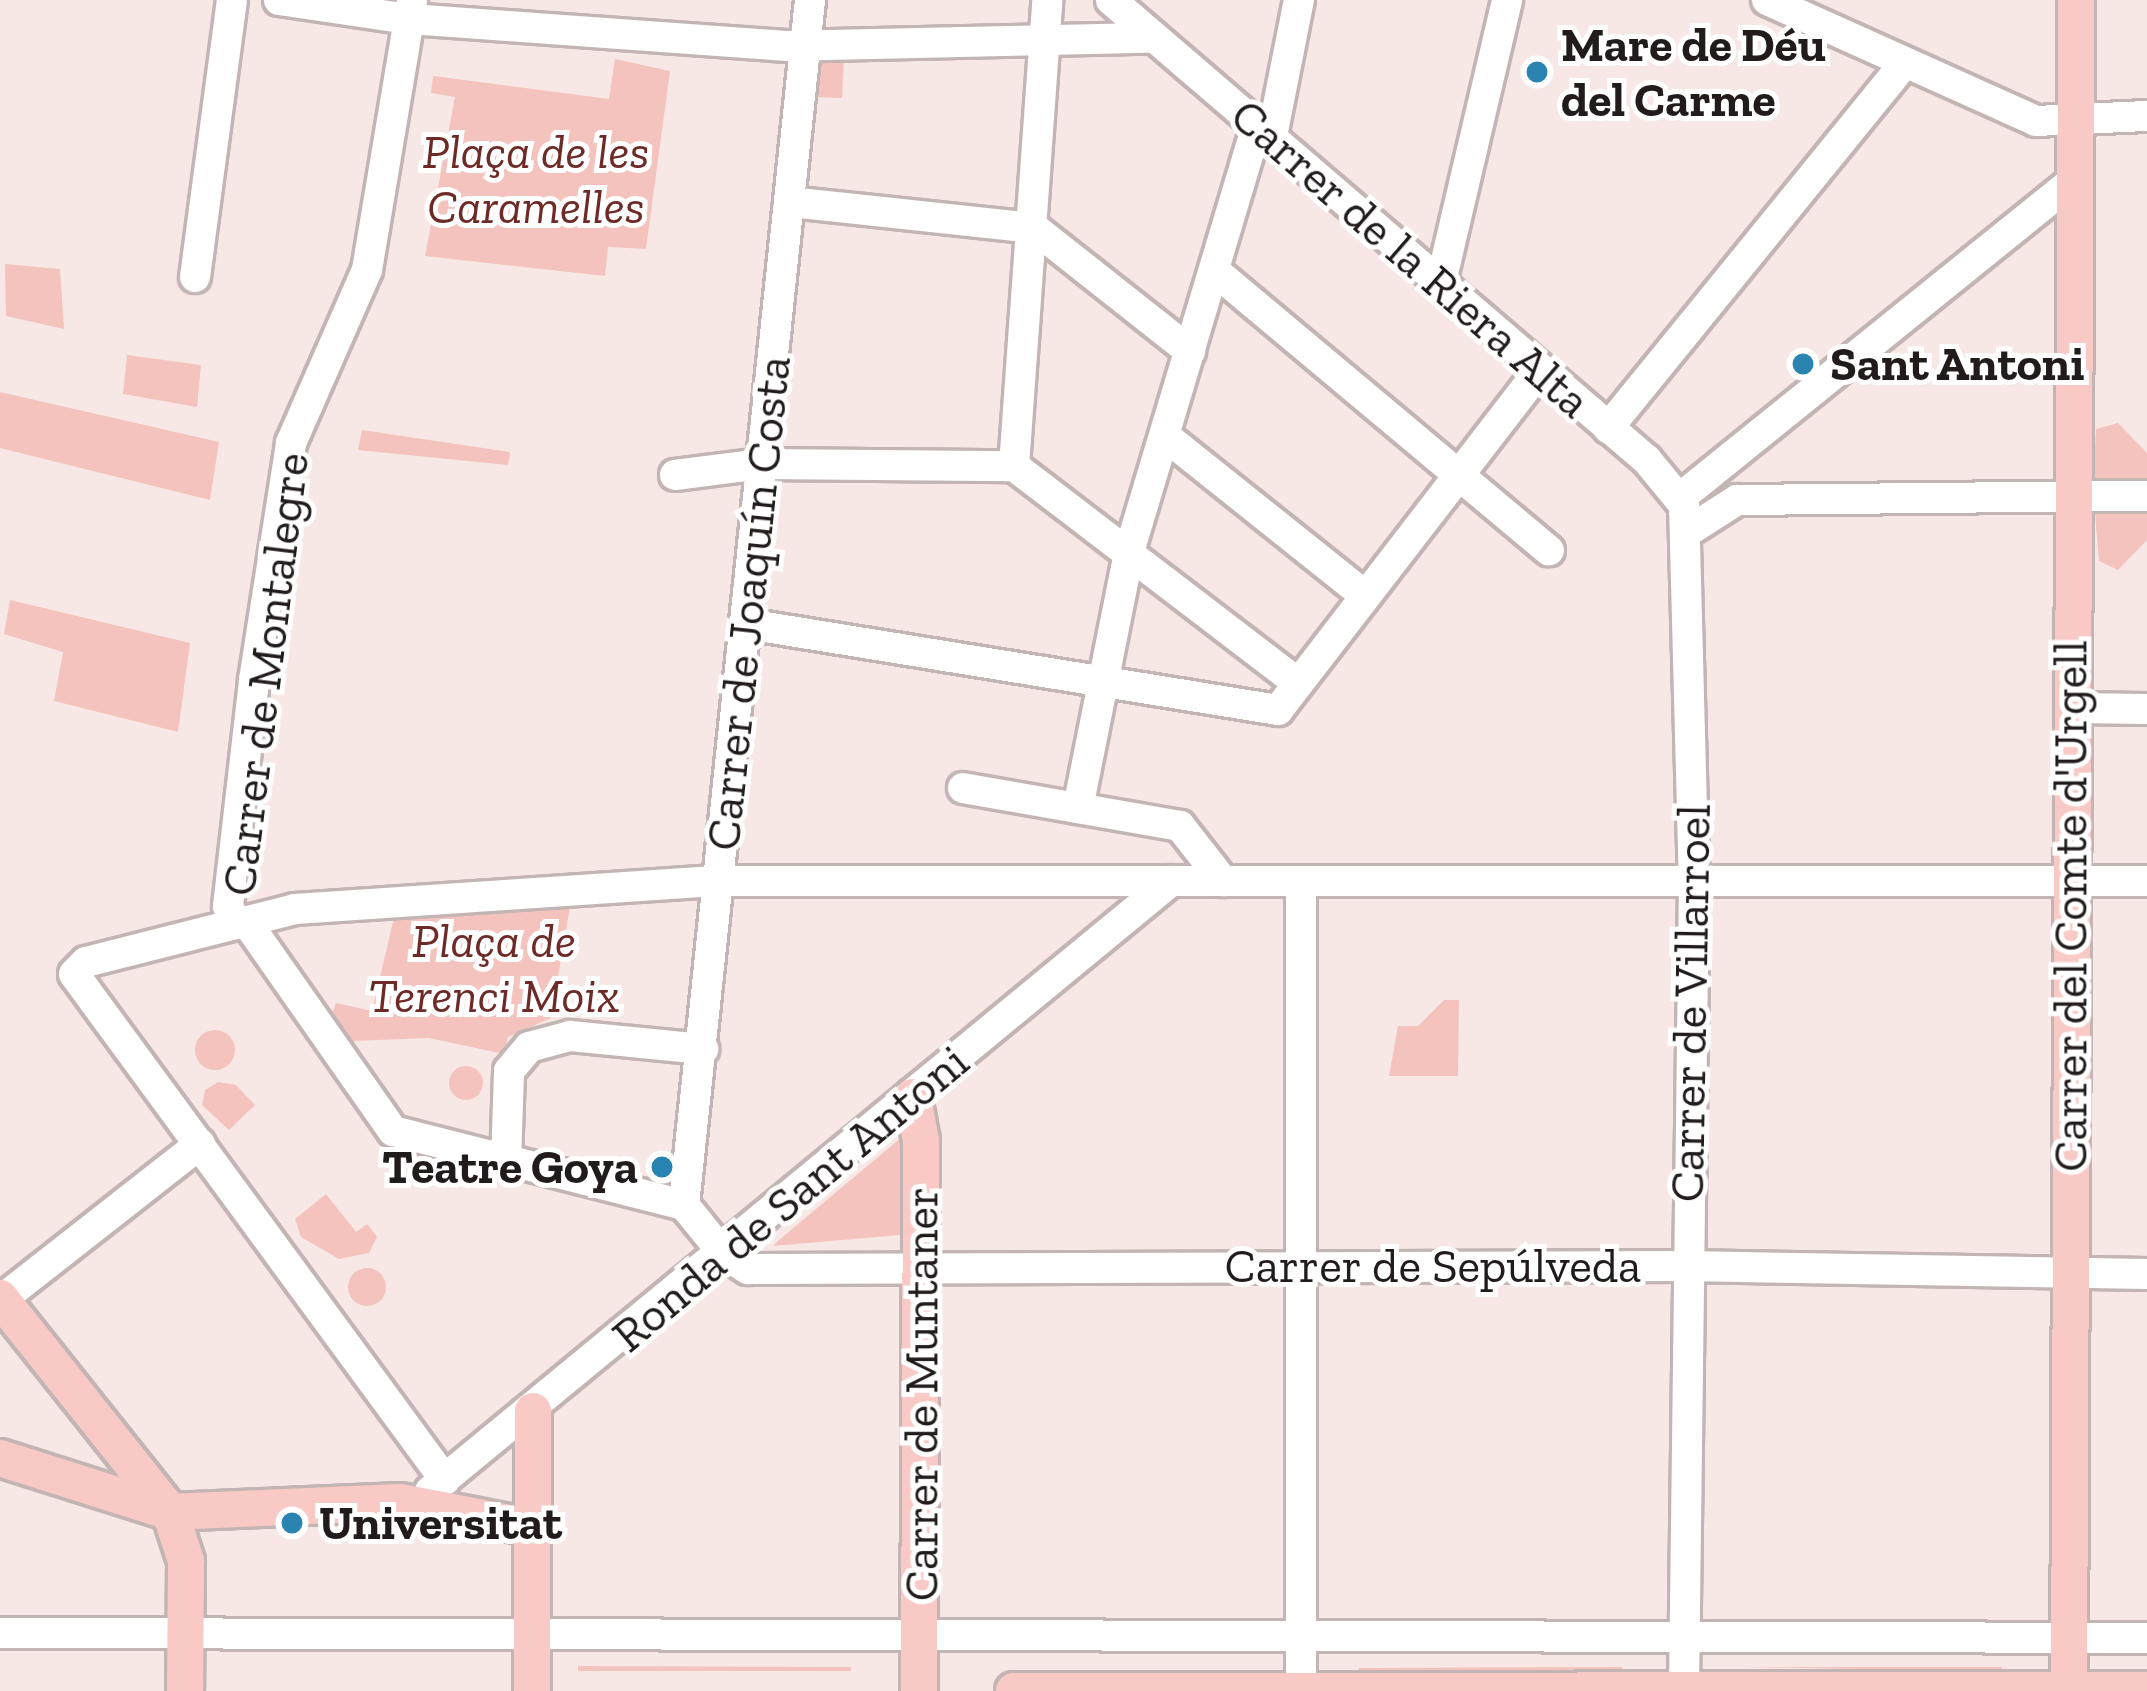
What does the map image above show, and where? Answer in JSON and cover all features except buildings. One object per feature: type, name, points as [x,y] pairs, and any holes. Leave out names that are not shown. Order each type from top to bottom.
[{"type":"main road","name":"Carrer del Comte d'Urgell","points":[[2069,1690],[2076,0]]},
{"type":"main road","name":"Carrer de Muntaner","points":[[913,1097],[922,1271],[919,1691]]},
{"type":"main road","points":[[1,1299],[170,1512],[186,1562],[185,1691]]},
{"type":"main road","points":[[532,1411],[532,1691]]},
{"type":"main road","points":[[0,1458],[170,1512],[400,1502],[530,1527]]},
{"type":"main road","points":[[1014,1691],[2147,1690]]},
{"type":"street","points":[[195,277],[232,0]]},
{"type":"street","points":[[279,0],[806,46],[1154,38]]},
{"type":"street","name":"Carrer de Joaquín Costa","points":[[684,1205],[704,1049],[810,0]]},
{"type":"street","points":[[1014,466],[1047,0]]},
{"type":"street","name":"Carrer de la Riera Alta","points":[[1111,0],[1608,428],[1680,498],[1690,530]]},
{"type":"street","points":[[1078,808],[1129,552],[1264,130],[1299,0]]},
{"type":"street","points":[[1441,282],[1507,0]]},
{"type":"street","points":[[1767,0],[1902,66],[2036,121],[2147,116]]},
{"type":"street","name":"Carrer de Montalegre","points":[[234,919],[228,905],[254,680],[291,443],[367,270],[411,9]]},
{"type":"street","points":[[1608,428],[1902,66]]},
{"type":"street","points":[[1680,498],[2073,181]]},
{"type":"street","points":[[790,202],[1034,228],[1190,351]]},
{"type":"street","points":[[1216,272],[1549,550]]},
{"type":"street","points":[[747,624],[1278,710],[1295,682],[1540,370]]},
{"type":"street","points":[[1165,436],[1364,594]]},
{"type":"street","points":[[675,475],[761,464],[1014,466],[1295,682]]},
{"type":"street","points":[[1690,530],[1737,500],[2147,496]]},
{"type":"street","name":"Carrer de Villarroel","points":[[1684,1690],[1694,881],[1690,530]]},
{"type":"street","points":[[2071,708],[2147,709]]},
{"type":"street","points":[[963,788],[1180,826],[1222,881]]},
{"type":"street","points":[[446,1480],[74,974],[86,962],[234,919],[719,880],[2147,881]]},
{"type":"street","name":"Ronda de Sant Antoni","points":[[400,1502],[446,1480],[532,1411],[1171,881]]},
{"type":"street","points":[[1301,881],[1301,1690]]},
{"type":"street","points":[[234,919],[250,927],[393,1131],[684,1205],[723,1253]]},
{"type":"street","points":[[506,1163],[509,1072],[529,1047],[570,1036],[704,1049]]},
{"type":"street","points":[[1,1299],[200,1144]]},
{"type":"street","name":"Carrer de Sepúlveda","points":[[723,1253],[748,1269],[1687,1266],[2069,1268],[2147,1274]]},
{"type":"street","points":[[0,1633],[2147,1638]]},
{"type":"green space","points":[[814,54],[844,56],[842,98],[812,97]]},
{"type":"green space","name":"Plaça de les Caramelles","points":[[615,59],[670,71],[646,249],[608,247],[605,276],[425,256],[455,97],[431,93],[433,76],[609,99]]},
{"type":"green space","points":[[5,264],[60,269],[64,329],[6,316]]},
{"type":"green space","points":[[127,355],[201,365],[197,407],[123,394]]},
{"type":"green space","points":[[0,392],[219,442],[210,500],[0,448]]},
{"type":"green space","points":[[2118,423],[2147,453],[2147,540],[2118,570],[2099,561],[2093,489],[2096,429]]},
{"type":"green space","points":[[362,430],[510,452],[508,465],[358,450]]},
{"type":"green space","points":[[10,600],[190,643],[178,732],[54,701],[63,652],[4,634]]},
{"type":"green space","name":"Plaça de Terenci Moix","points":[[572,895],[551,1018],[508,1037],[504,1054],[429,1038],[352,1041],[333,1012],[336,1003],[372,1011],[396,909]]},
{"type":"green space","points":[[1444,1000],[1459,1000],[1458,1076],[1389,1076],[1398,1026],[1418,1026]]},
{"type":"green space","points":[[215,1030],[229,1036],[235,1050],[229,1064],[215,1070],[201,1064],[195,1050],[201,1036]]},
{"type":"green space","points":[[466,1066],[478,1071],[483,1083],[478,1095],[466,1100],[454,1095],[449,1083],[454,1071]]},
{"type":"green space","points":[[218,1082],[236,1085],[255,1105],[229,1130],[202,1105],[205,1090]]},
{"type":"green space","points":[[902,1137],[900,1235],[773,1246],[779,1240]]},
{"type":"green space","points":[[326,1194],[356,1232],[367,1224],[377,1237],[369,1253],[339,1259],[301,1237],[295,1219]]},
{"type":"green space","points":[[367,1268],[380,1274],[386,1287],[380,1300],[367,1306],[354,1300],[348,1287],[354,1274]]},
{"type":"green space","points":[[578,1666],[851,1667],[851,1671],[578,1671]]},
{"type":"green space","points":[[1622,1667],[1622,1672],[1359,1672],[1359,1668]]},
{"type":"green space","points":[[1748,1667],[2002,1667],[2001,1672]]},
{"type":"place","name":"Mare de Déu del Carme","points":[[1537,72]]},
{"type":"place","name":"Sant Antoni","points":[[1803,364]]},
{"type":"place","name":"Teatre Goya","points":[[662,1167]]},
{"type":"place","name":"Universitat","points":[[292,1523]]}]
